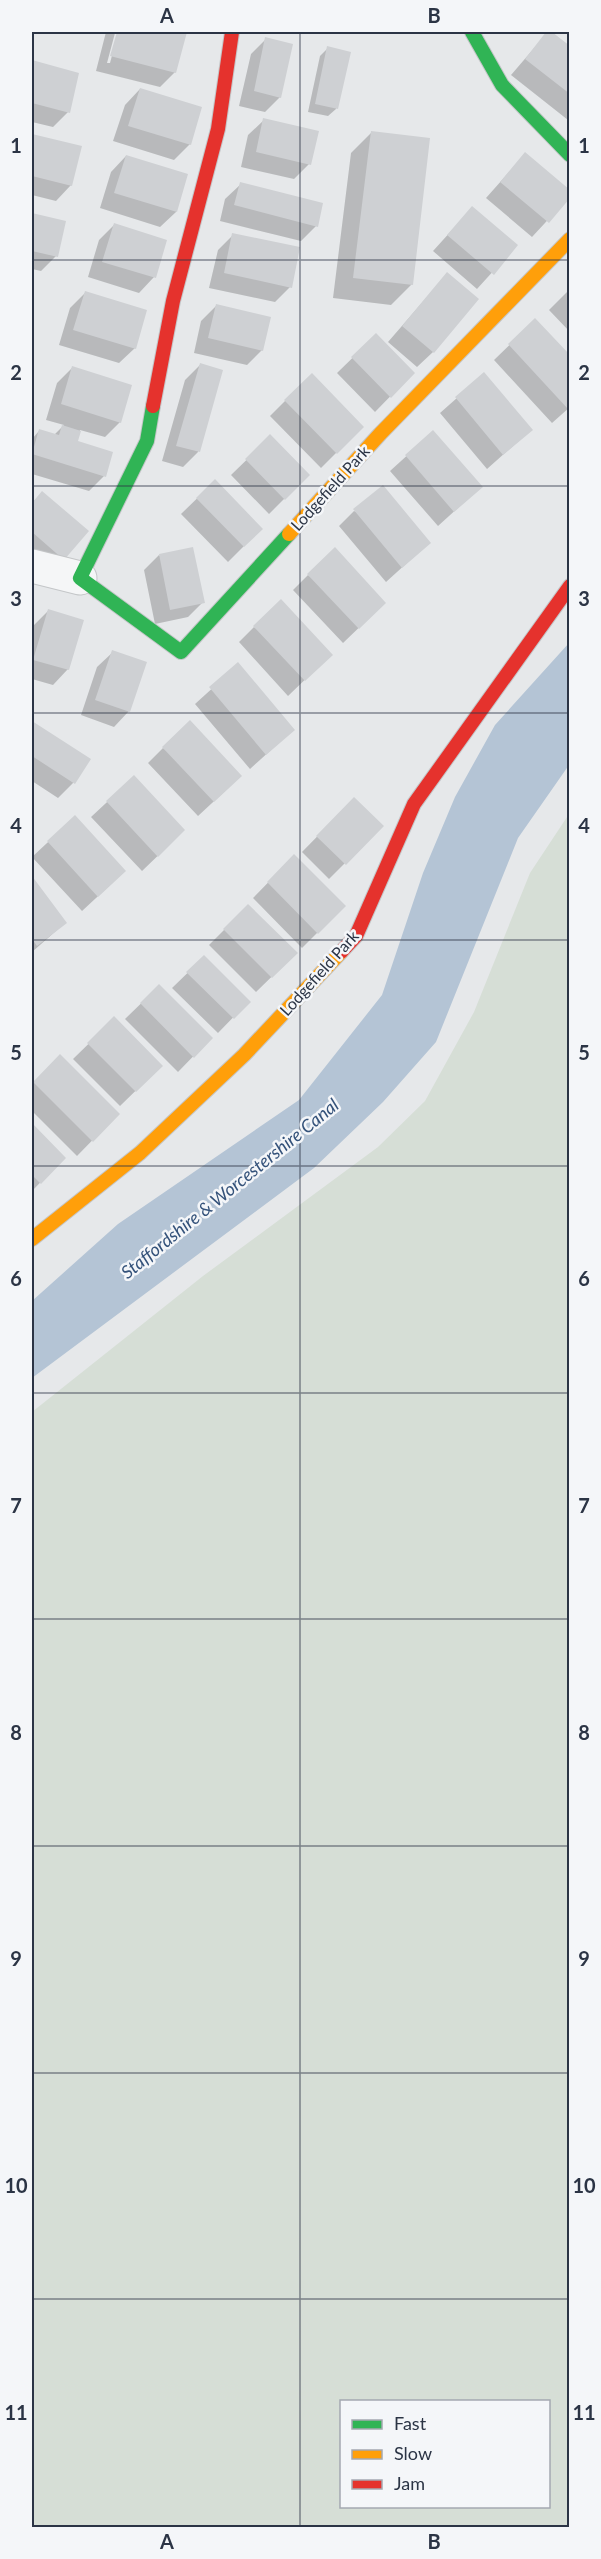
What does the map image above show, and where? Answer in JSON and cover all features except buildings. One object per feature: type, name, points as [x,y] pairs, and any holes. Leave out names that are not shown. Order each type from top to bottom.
[{"type":"street","points":[[80,578],[147,441],[172,301],[218,129],[232,32]]},
{"type":"street","points":[[472,32],[502,85],[570,155]]},
{"type":"street","name":"Lodgefield Park","points":[[32,566],[80,578],[181,652],[380,434],[570,239]]},
{"type":"street","name":"Lodgefield Park","points":[[32,1239],[149,1145],[244,1055],[356,936],[414,804],[570,586]]},
{"type":"shaded area","points":[[569,814],[569,2527],[32,2527],[32,1412],[203,1276],[378,1147],[425,1101],[474,1012],[530,873]]},
{"type":"water","name":"Staffordshire & Worcestershire Canal","points":[[569,643],[569,765],[518,838],[436,1042],[383,1102],[314,1168],[32,1378],[32,1301],[118,1224],[299,1100],[382,995],[423,873],[455,797],[495,725]]},
{"type":"traffic: fast","points":[[472,32],[502,85],[570,155]]},
{"type":"traffic: fast","points":[[153,406],[147,441],[80,578],[181,652],[289,534]]},
{"type":"traffic: slow","points":[[289,534],[380,434],[570,239]]},
{"type":"traffic: slow","points":[[32,1239],[140,1153],[244,1055],[341,952]]},
{"type":"traffic: jam","points":[[153,406],[173,301],[218,129],[232,32]]},
{"type":"traffic: jam","points":[[341,952],[356,936],[414,804],[570,586]]}]
